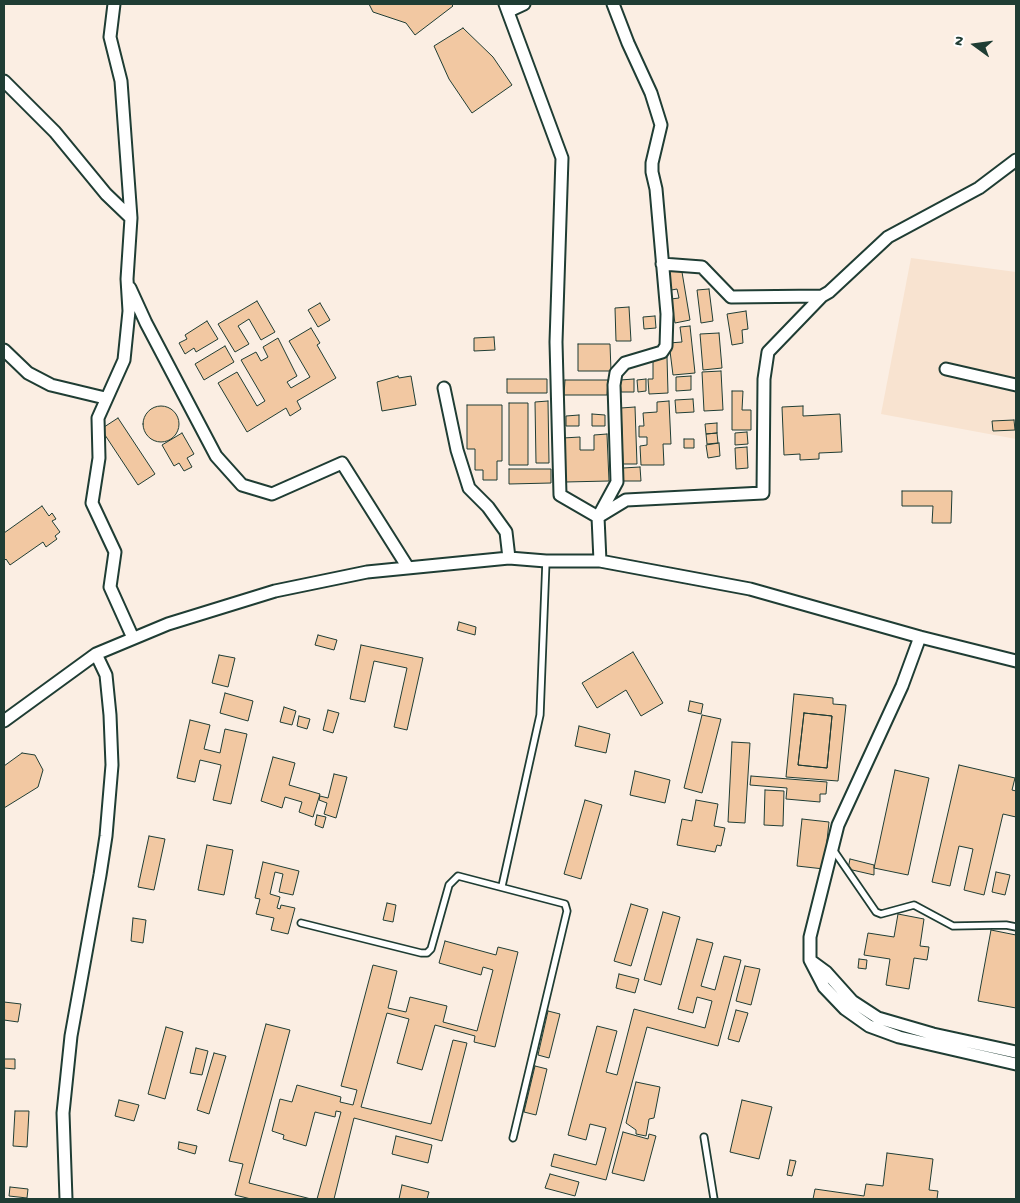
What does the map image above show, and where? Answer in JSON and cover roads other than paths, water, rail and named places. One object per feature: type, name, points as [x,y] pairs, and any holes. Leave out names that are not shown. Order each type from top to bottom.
[{"type":"street","points":[[114,4],[110,37],[121,81],[131,218],[126,279],[129,311],[124,360],[105,398],[98,418],[98,458],[92,503],[115,552],[110,587],[133,638]]},
{"type":"street","points":[[524,4],[507,7],[562,158],[556,342],[560,494],[598,517]]},
{"type":"street","points":[[600,561],[598,517],[617,482],[614,385],[616,373],[625,363],[662,352],[666,346],[667,314],[656,189],[652,172],[652,163],[660,134],[659,115],[613,4]]},
{"type":"street","points":[[4,81],[55,132],[106,194],[131,218]]},
{"type":"street","points":[[598,517],[626,500],[763,493],[764,379],[768,352],[822,296],[830,292],[888,237],[979,188],[1016,160]]},
{"type":"street","points":[[662,264],[702,268],[731,297],[822,296]]},
{"type":"street","points":[[126,279],[192,413],[223,466],[242,485],[272,494],[342,463],[407,566]]},
{"type":"street","points":[[4,350],[28,372],[51,385],[105,398]]},
{"type":"street","points":[[946,369],[1016,384]]},
{"type":"street","points":[[444,388],[457,450],[469,488],[488,507],[506,532],[509,558]]},
{"type":"street","points":[[4,721],[96,654],[168,624],[275,591],[407,566],[509,558],[546,561],[600,561],[750,589],[920,637],[1016,661]]},
{"type":"street","points":[[920,637],[902,686],[838,825],[810,936],[810,960],[824,988],[845,1008],[870,1026],[899,1037],[1016,1064]]},
{"type":"street","points":[[66,1199],[63,1113],[70,1036],[105,846],[112,765],[106,675],[96,654]]},
{"type":"street","points":[[810,960],[826,972],[852,1000],[878,1018],[933,1034],[1016,1052]]},
{"type":"lane","points":[[502,886],[540,715],[546,561]]},
{"type":"lane","points":[[832,848],[876,912],[885,914],[914,904],[953,926],[1006,925],[1016,927]]},
{"type":"lane","points":[[301,923],[427,953],[431,949],[449,885],[458,876],[561,903],[567,908],[512,1138]]},
{"type":"lane","points":[[704,1138],[714,1199]]}]
